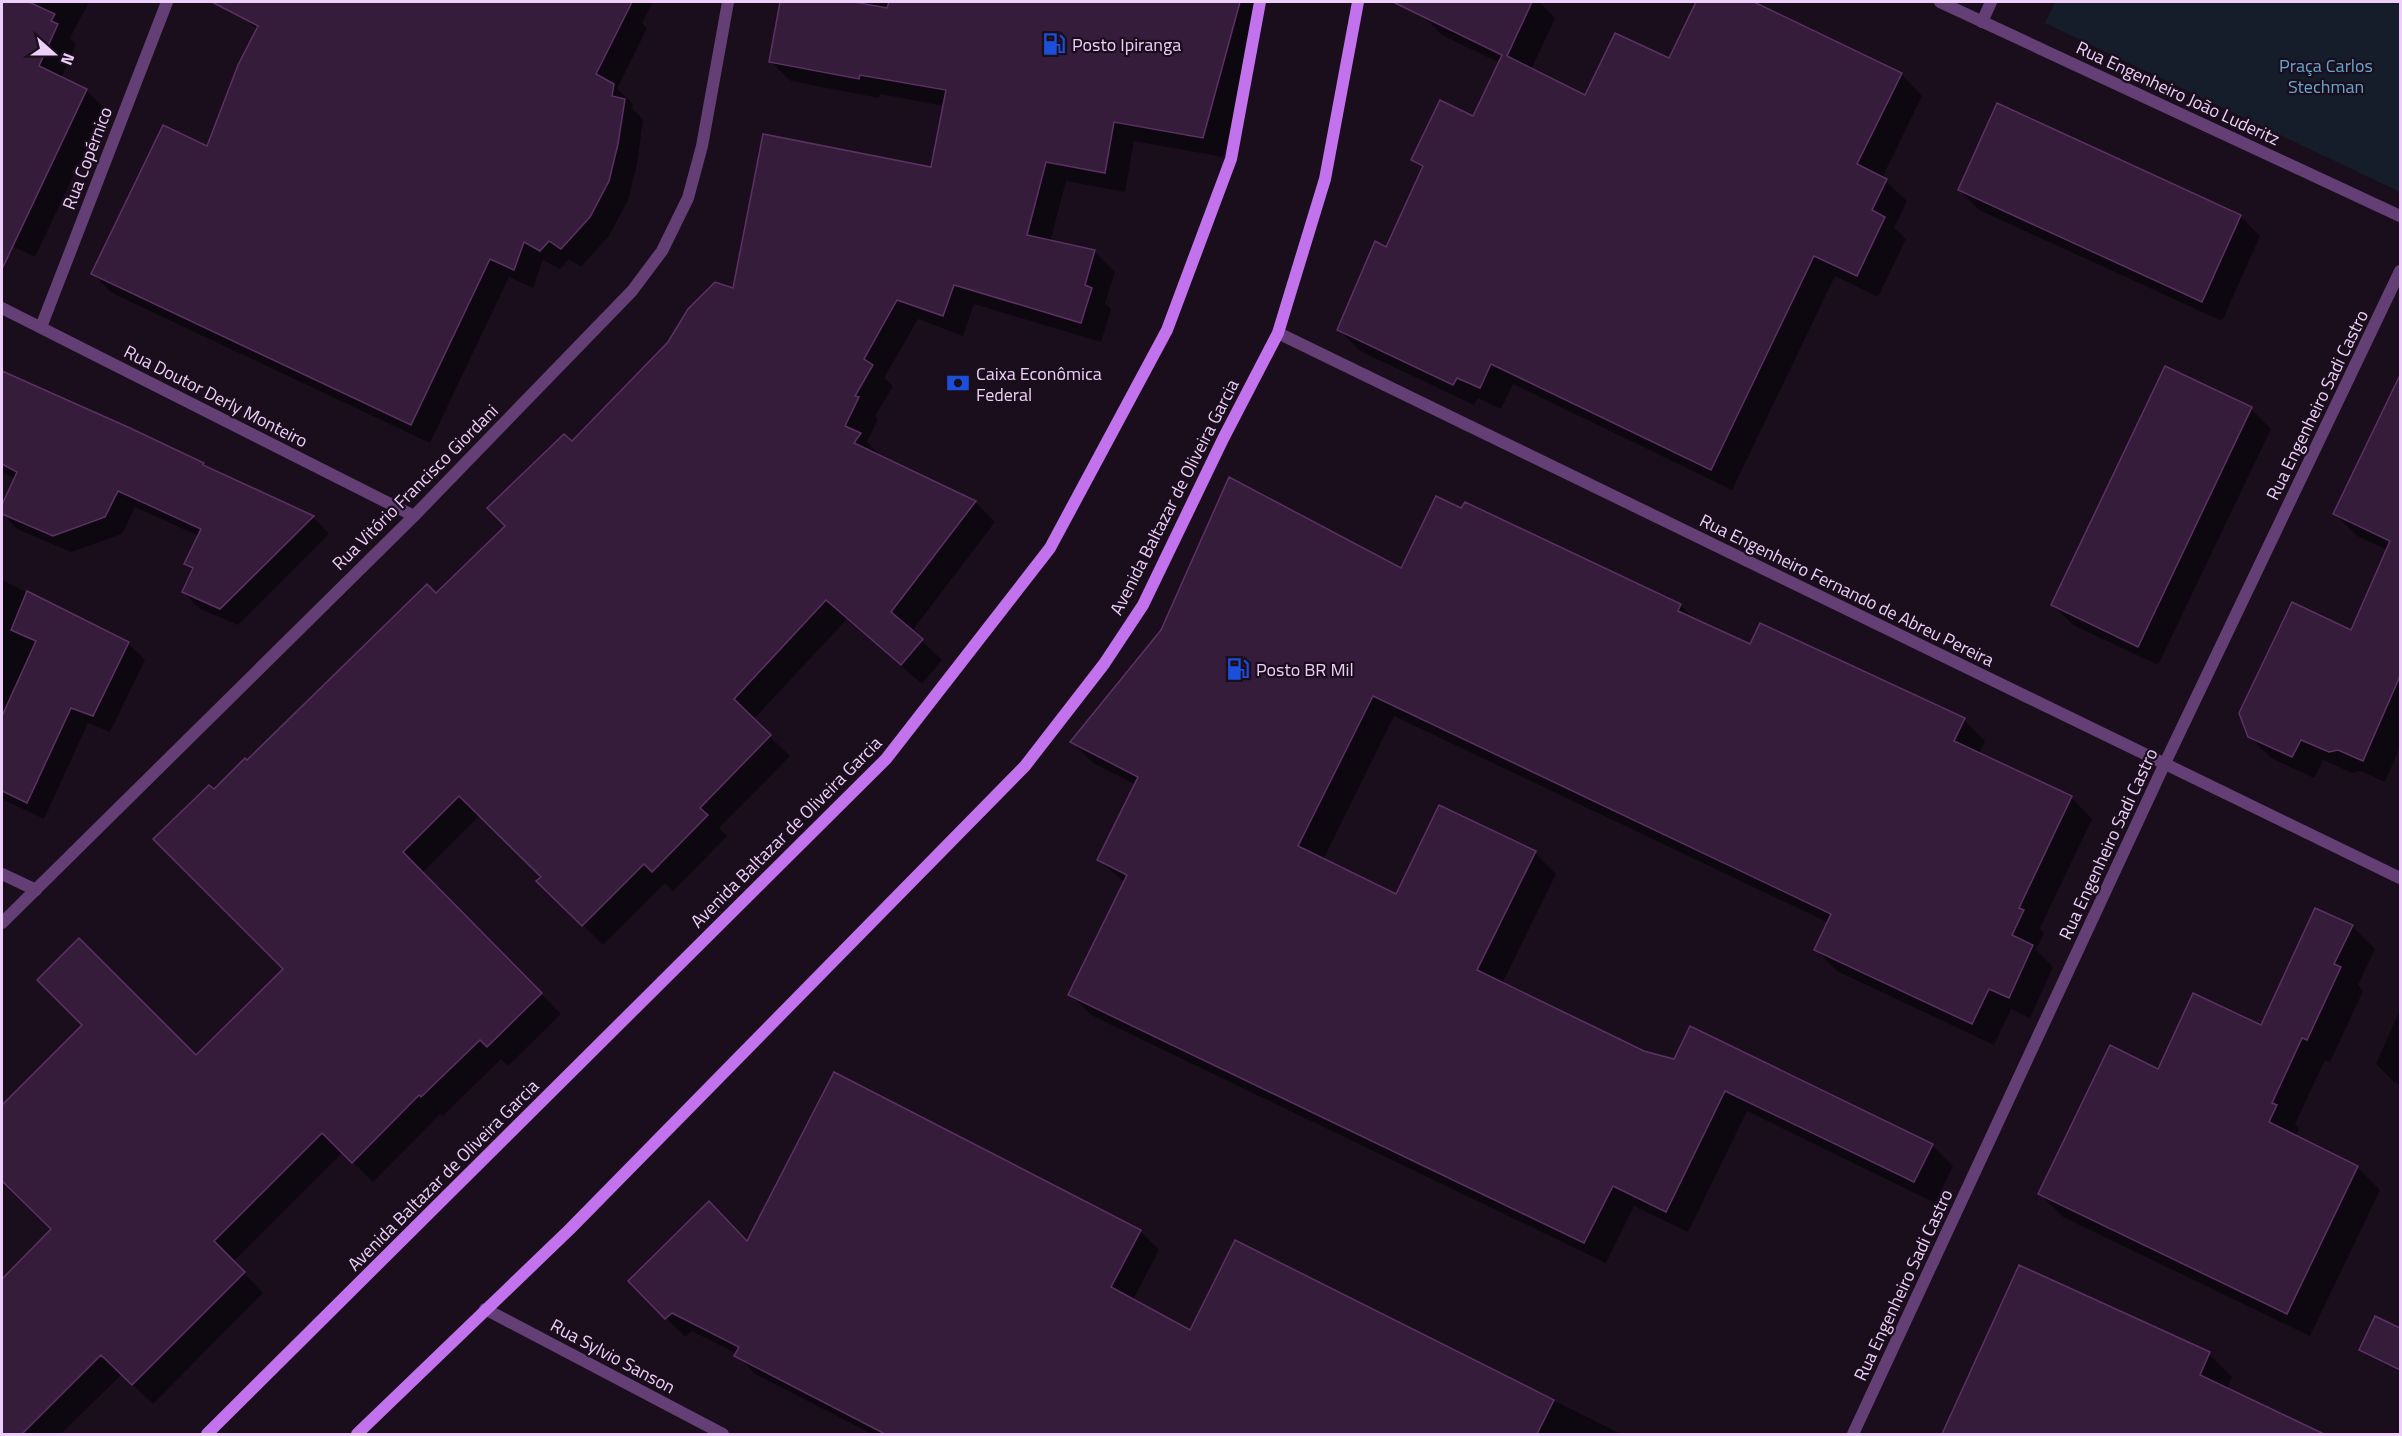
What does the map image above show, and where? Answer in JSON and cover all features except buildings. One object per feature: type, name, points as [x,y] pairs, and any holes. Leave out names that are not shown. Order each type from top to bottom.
[{"type":"main road","name":"Avenida Baltazar de Oliveira Garcia","points":[[207,1434],[886,759],[1050,548],[1167,330],[1232,159],[1260,2]]},
{"type":"main road","name":"Avenida Baltazar de Oliveira Garcia","points":[[357,1434],[570,1229],[1025,765],[1104,664],[1143,605],[1219,446],[1278,333],[1325,178],[1358,2]]},
{"type":"street","name":"Rua Copérnico","points":[[41,327],[168,2]]},
{"type":"street","name":"Rua Vitório Francisco Giordani","points":[[2,923],[414,516],[632,291],[662,251],[688,198],[702,146],[728,2]]},
{"type":"street","name":"Rua Engenheiro João Luderitz","points":[[1940,2],[2400,216]]},
{"type":"street","points":[[1983,22],[1991,2]]},
{"type":"street","name":"Rua Engenheiro Sadi Castro","points":[[1853,1434],[2165,763],[2400,272]]},
{"type":"street","name":"Rua Doutor Derly Monteiro","points":[[2,308],[414,516]]},
{"type":"street","name":"Rua Engenheiro Fernando de Abreu Pereira","points":[[1278,333],[2400,878]]},
{"type":"street","points":[[2,874],[36,890]]},
{"type":"street","name":"Rua Sylvio Sanson","points":[[485,1309],[723,1434]]},
{"type":"green space","name":"Praça Carlos Stechman","points":[[2055,2],[2400,2],[2400,192],[2045,23]]},
{"type":"place","name":"Posto Ipiranga","points":[[1054,44]]},
{"type":"place","name":"Caixa Econômica Federal","points":[[958,383]]},
{"type":"place","name":"Posto BR Mil","points":[[1238,669]]}]
